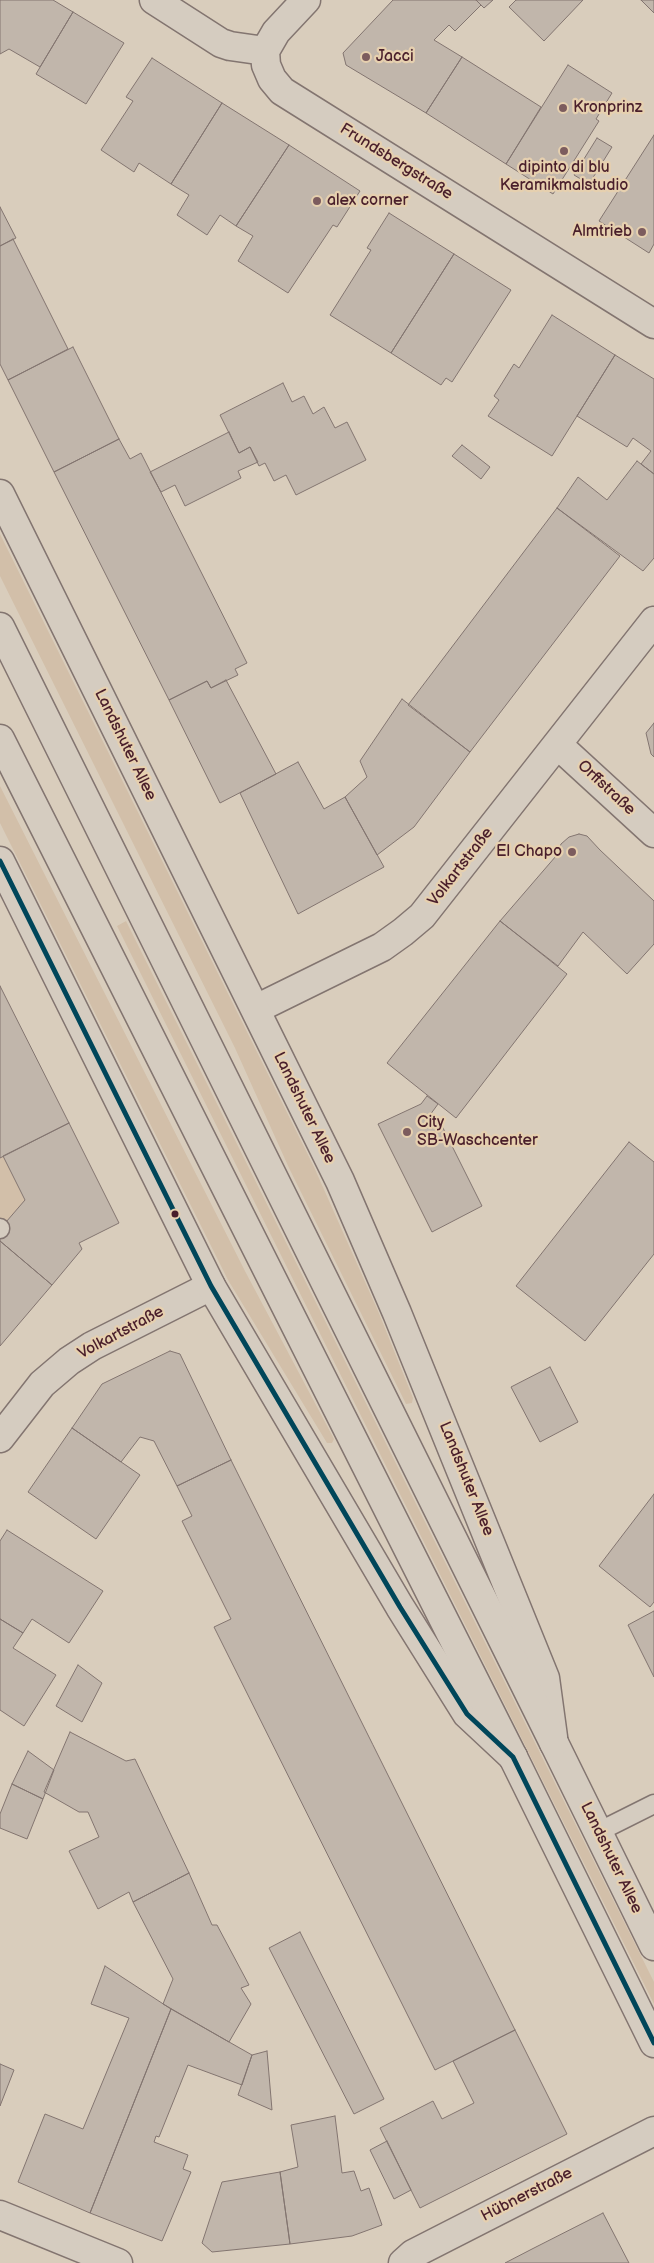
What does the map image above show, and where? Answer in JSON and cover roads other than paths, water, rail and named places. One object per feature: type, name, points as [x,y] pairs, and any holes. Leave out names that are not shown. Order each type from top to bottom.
[{"type":"main road","points":[[154,0],[221,43],[265,51],[276,32],[306,0]]},
{"type":"main road","name":"Frundsbergstraße","points":[[265,51],[266,65],[272,79],[282,91],[654,324]]},
{"type":"main road","name":"Landshuter Allee","points":[[0,494],[340,1181],[504,1571],[545,1678],[554,1743]]},
{"type":"main road","name":"Volkartstraße","points":[[256,1009],[382,947],[404,932],[435,900],[654,621]]},
{"type":"main road","name":"Landshuter Allee","points":[[0,627],[654,1946]]},
{"type":"main road","points":[[0,739],[513,1757],[654,2043]]},
{"type":"main road","name":"Orffstraße","points":[[558,745],[654,832]]},
{"type":"main road","points":[[0,861],[211,1286],[400,1607],[466,1714],[513,1757]]},
{"type":"main road","name":"Volkartstraße","points":[[0,1438],[42,1384],[70,1361],[92,1346],[211,1286]]},
{"type":"main road","name":"Hübnerstraße","points":[[404,2263],[413,2254],[654,2131]]},
{"type":"main road","points":[[0,2215],[118,2263]]},
{"type":"lane","points":[[598,1832],[654,1804]]},
{"type":"place","name":"Jacci","points":[[366,57]]},
{"type":"place","name":"Kronprinz","points":[[563,108]]},
{"type":"place","name":"dipinto di blu Keramikmalstudio","points":[[564,151]]},
{"type":"place","name":"alex corner","points":[[317,201]]},
{"type":"place","name":"Almtrieb","points":[[642,232]]},
{"type":"place","name":"El Chapo","points":[[572,852]]},
{"type":"place","name":"City SB-Waschcenter","points":[[407,1132]]}]
